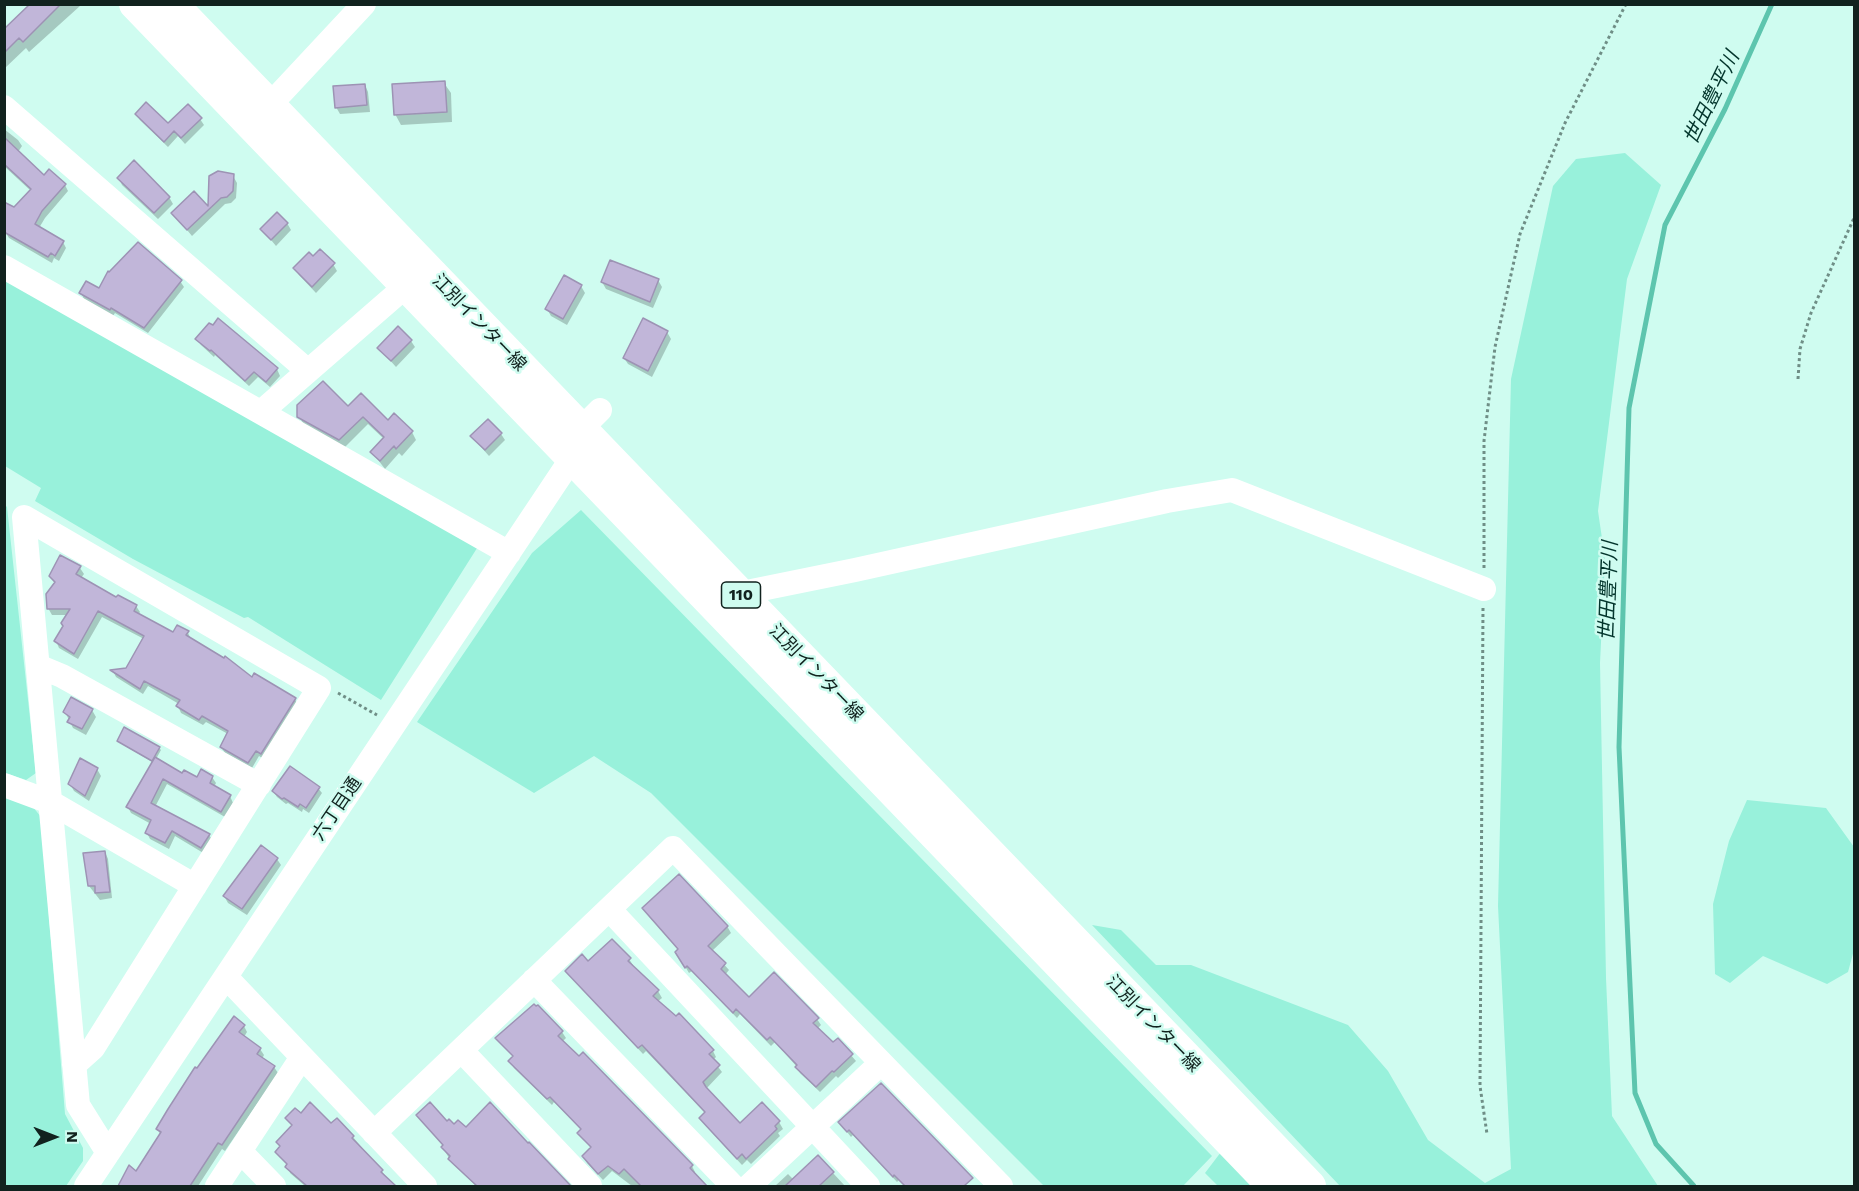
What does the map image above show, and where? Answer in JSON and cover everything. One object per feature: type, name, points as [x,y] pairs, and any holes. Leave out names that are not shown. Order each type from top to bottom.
[{"type":"main road","name":"江別インター線","points":[[135,4],[1273,1186]]},
{"type":"main road","name":"江別インター線","points":[[172,4],[590,419],[740,593],[1310,1186]]},
{"type":"street","points":[[281,93],[364,4]]},
{"type":"street","points":[[4,107],[308,371]]},
{"type":"street","points":[[4,267],[509,553]]},
{"type":"street","points":[[261,412],[406,286]]},
{"type":"street","name":"六丁目通","points":[[86,1186],[572,458],[590,419]]},
{"type":"street","points":[[707,599],[855,570],[1167,501],[1232,490],[1484,589]]},
{"type":"street","points":[[74,1065],[93,1048],[319,688],[24,517],[38,666],[50,802],[74,1065],[78,1106],[108,1153]]},
{"type":"street","points":[[38,666],[62,676],[258,785]]},
{"type":"street","points":[[4,785],[50,802],[195,886]]},
{"type":"street","points":[[374,1133],[673,848],[1001,1186]]},
{"type":"street","points":[[609,909],[868,1186]]},
{"type":"street","points":[[226,977],[425,1186]]},
{"type":"street","points":[[534,980],[733,1186]]},
{"type":"street","points":[[461,1050],[590,1186]]},
{"type":"street","points":[[217,1186],[302,1057]]},
{"type":"street","points":[[749,1186],[881,1063]]},
{"type":"street","points":[[240,1151],[274,1186]]},
{"type":"path","points":[[1487,1134],[1480,1086],[1484,441],[1495,347],[1520,234],[1565,123],[1626,4]]},
{"type":"path","points":[[1798,379],[1800,349],[1811,312],[1854,218]]},
{"type":"path","points":[[339,694],[373,713]]},
{"type":"green space","points":[[1625,153],[1661,185],[1627,279],[1598,511],[1605,559],[1600,663],[1606,978],[1612,1116],[1658,1186],[1340,1186],[1092,925],[1121,930],[1156,965],[1191,965],[1348,1025],[1388,1071],[1428,1140],[1485,1183],[1511,1169],[1498,906],[1511,379],[1553,186],[1576,159]]},
{"type":"green space","points":[[4,280],[479,545],[381,700],[248,617],[244,618],[133,559],[35,501],[41,488],[5,466]]},
{"type":"green space","points":[[5,505],[36,773],[26,780],[5,773]]},
{"type":"green space","points":[[581,510],[1212,1156],[1183,1186],[1044,1186],[651,793],[594,756],[534,793],[417,722],[532,553]]},
{"type":"green space","points":[[4,796],[33,807],[41,817],[65,1114],[83,1148],[83,1161],[66,1186],[5,1186]]},
{"type":"green space","points":[[1747,800],[1826,808],[1854,847],[1854,950],[1848,972],[1827,984],[1763,956],[1730,983],[1715,974],[1713,904],[1729,841]]},
{"type":"green space","points":[[1221,1152],[1254,1186],[1218,1186],[1205,1173]]},
{"type":"building","points":[[30,4],[61,4],[23,42],[19,38],[4,53],[4,29]]},
{"type":"building","points":[[445,81],[447,112],[394,115],[392,84]]},
{"type":"building","points":[[365,84],[367,105],[335,108],[333,86]]},
{"type":"building","points":[[146,102],[168,123],[188,104],[202,118],[181,138],[174,131],[164,142],[135,114]]},
{"type":"building","points":[[4,137],[44,175],[49,169],[66,184],[42,211],[35,224],[64,241],[55,256],[51,253],[48,257],[4,232],[4,202],[14,207],[31,189],[4,164]]},
{"type":"building","points":[[134,160],[170,197],[154,213],[117,178]]},
{"type":"building","points":[[218,171],[234,174],[233,191],[227,197],[221,198],[187,230],[171,213],[194,191],[208,206],[209,176]]},
{"type":"building","points":[[277,212],[288,223],[271,240],[260,229]]},
{"type":"building","points":[[138,242],[182,280],[144,328],[111,308],[110,310],[79,293],[86,281],[99,288],[108,271]]},
{"type":"building","points":[[320,249],[335,263],[312,287],[293,268],[309,252],[313,256]]},
{"type":"building","points":[[610,260],[659,279],[650,302],[601,282]]},
{"type":"building","points":[[564,275],[582,285],[563,319],[545,309]]},
{"type":"building","points":[[218,318],[278,368],[266,382],[254,372],[245,381],[211,350],[195,339],[209,323],[213,325]]},
{"type":"building","points":[[643,318],[668,331],[648,371],[623,358]]},
{"type":"building","points":[[398,326],[412,340],[391,361],[377,348]]},
{"type":"building","points":[[323,381],[348,406],[361,393],[388,420],[394,413],[413,431],[396,449],[394,446],[380,461],[370,452],[384,437],[363,417],[339,440],[297,417],[297,405]]},
{"type":"building","points":[[488,419],[502,433],[485,450],[470,436]]},
{"type":"building","points":[[60,555],[81,566],[76,574],[116,597],[118,595],[137,605],[134,611],[173,632],[177,625],[189,631],[186,635],[224,658],[225,656],[252,677],[254,673],[296,698],[261,754],[256,751],[248,763],[220,747],[228,731],[202,716],[199,720],[176,706],[180,700],[144,681],[140,689],[110,670],[126,668],[144,636],[98,611],[74,654],[54,641],[70,609],[47,609],[46,594],[55,582],[49,576]]},
{"type":"building","points":[[71,697],[93,709],[82,729],[67,722],[70,717],[63,712]]},
{"type":"building","points":[[124,727],[160,747],[152,761],[117,741]]},
{"type":"building","points":[[155,757],[182,773],[184,770],[197,777],[201,769],[213,776],[210,783],[231,795],[221,812],[163,779],[151,803],[210,834],[201,848],[172,831],[165,843],[145,833],[151,820],[126,807]]},
{"type":"building","points":[[80,758],[98,768],[85,796],[68,784]]},
{"type":"building","points":[[290,766],[320,787],[306,808],[300,804],[298,807],[282,799],[272,791]]},
{"type":"building","points":[[261,845],[278,858],[242,909],[223,896]]},
{"type":"building","points":[[105,851],[110,892],[95,893],[95,886],[88,886],[83,853]]},
{"type":"building","points":[[679,874],[728,926],[708,946],[726,963],[721,969],[749,997],[774,972],[819,1018],[813,1023],[833,1042],[838,1038],[853,1054],[816,1087],[795,1067],[797,1065],[770,1037],[767,1040],[736,1009],[733,1013],[687,966],[685,968],[675,952],[678,949],[642,908]]},
{"type":"building","points":[[612,939],[631,958],[628,961],[659,990],[653,996],[676,1016],[679,1013],[714,1050],[709,1054],[720,1065],[703,1082],[706,1087],[740,1123],[762,1102],[780,1121],[775,1126],[777,1129],[746,1159],[742,1154],[737,1159],[699,1118],[705,1112],[642,1045],[638,1048],[565,971],[582,954],[588,961]]},
{"type":"building","points":[[534,1004],[538,1005],[563,1031],[558,1036],[579,1056],[583,1052],[693,1165],[690,1168],[707,1186],[641,1186],[624,1169],[619,1174],[608,1166],[598,1174],[582,1156],[591,1147],[577,1133],[581,1129],[550,1097],[547,1099],[508,1061],[513,1056],[495,1038]]},
{"type":"building","points":[[234,1016],[245,1025],[239,1032],[261,1048],[257,1054],[275,1066],[222,1145],[218,1143],[190,1186],[118,1186],[129,1165],[136,1171],[161,1132],[156,1129],[168,1109],[195,1067],[197,1068]]},
{"type":"building","points":[[881,1083],[973,1178],[964,1186],[905,1186],[894,1175],[893,1177],[849,1130],[847,1132],[838,1122]]},
{"type":"building","points":[[310,1102],[331,1123],[337,1118],[354,1136],[352,1138],[383,1170],[381,1172],[396,1186],[307,1186],[285,1167],[287,1164],[275,1152],[280,1146],[276,1142],[292,1125],[285,1118],[295,1108],[301,1113]]},
{"type":"building","points":[[430,1102],[447,1121],[449,1119],[454,1124],[458,1120],[466,1127],[490,1102],[571,1186],[477,1186],[448,1159],[450,1156],[441,1147],[443,1145],[416,1115]]},
{"type":"building","points":[[818,1155],[834,1172],[819,1186],[785,1186]]},
{"type":"waterway","name":"世田豊平川","points":[[1694,1186],[1656,1144],[1635,1093],[1619,747],[1629,408],[1665,225],[1725,109],[1772,4]]}]
